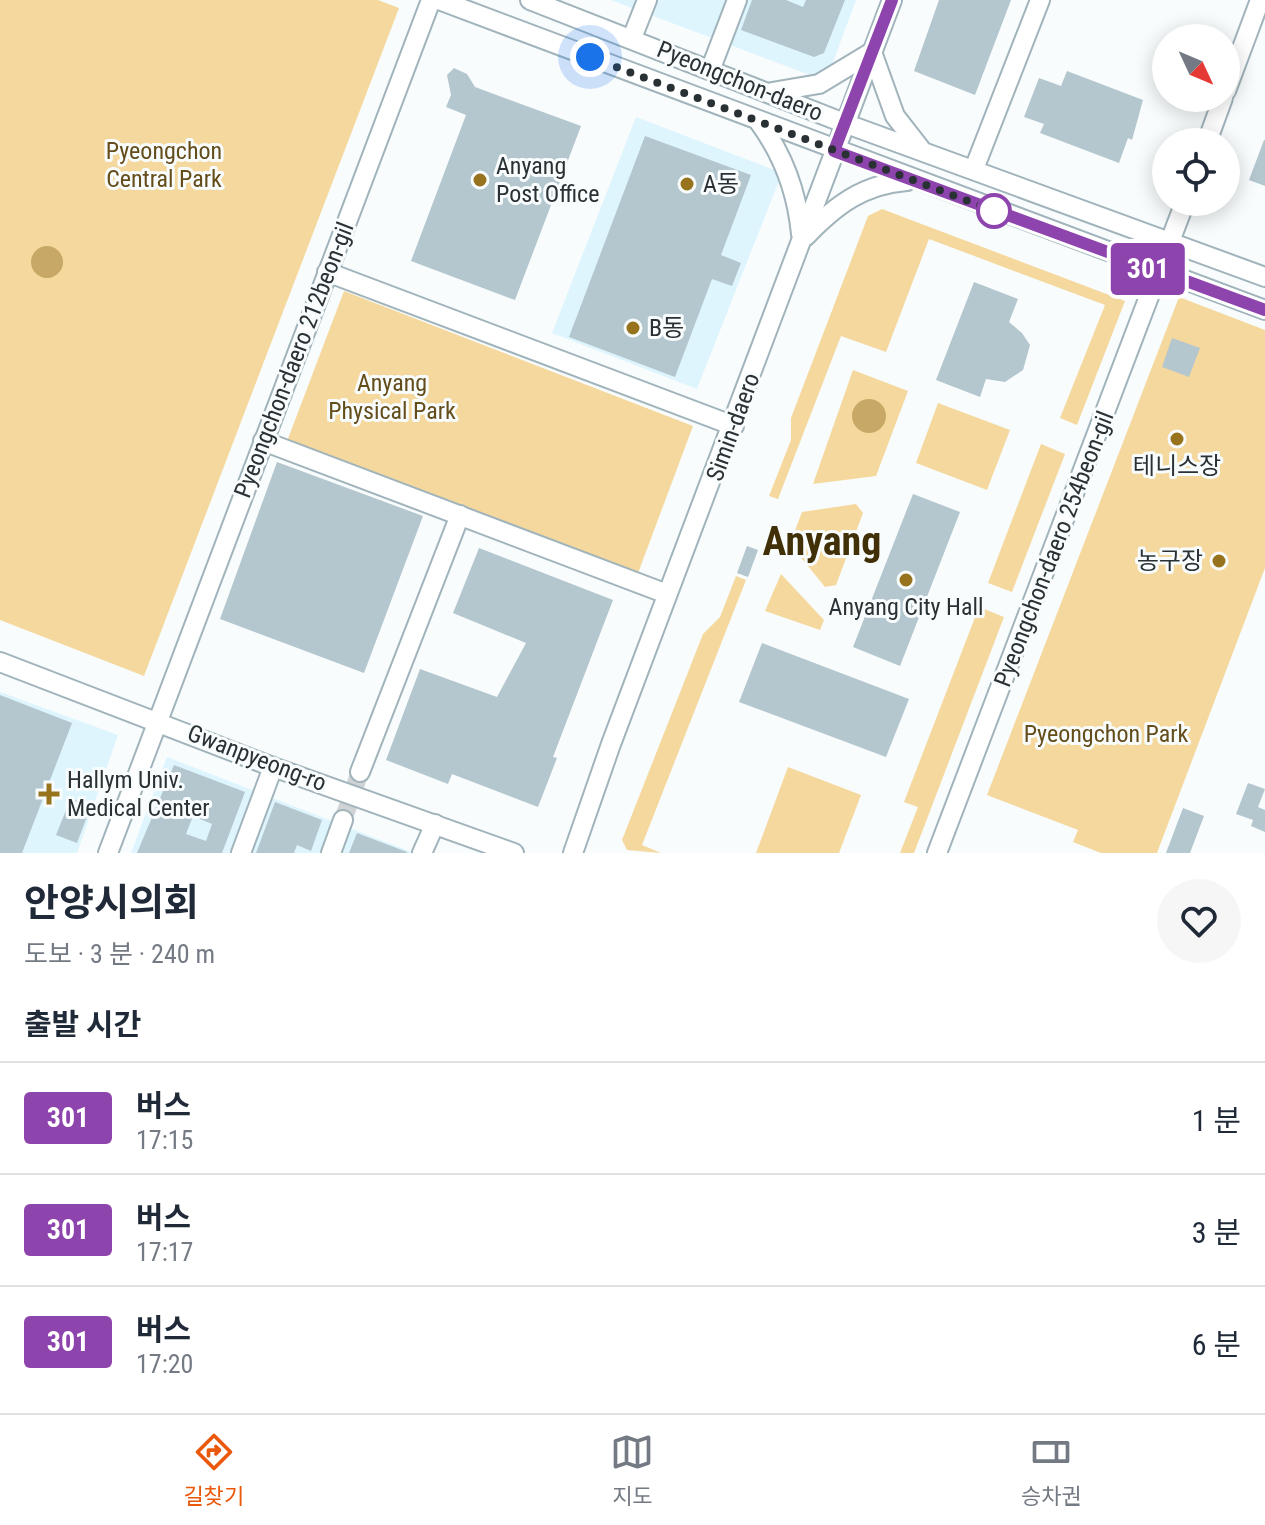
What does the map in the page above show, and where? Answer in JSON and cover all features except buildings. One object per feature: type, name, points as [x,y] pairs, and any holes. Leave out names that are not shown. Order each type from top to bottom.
[{"type":"street","name":"Pyeongchon-daero 212beon-gil","points":[[108,853],[431,0]]},
{"type":"street","name":"Pyeongchon-daero","points":[[439,0],[1158,273],[1265,310]]},
{"type":"street","name":"Pyeongchon-daero","points":[[530,0],[565,6],[632,38],[844,123],[1265,277]]},
{"type":"street","points":[[632,38],[647,0]]},
{"type":"street","points":[[711,68],[737,0]]},
{"type":"street","name":"Simin-daero","points":[[573,853],[667,594],[734,426],[892,0]]},
{"type":"street","points":[[974,169],[1040,0]]},
{"type":"street","points":[[1240,54],[1260,0]]},
{"type":"street","points":[[770,93],[819,84],[872,52],[895,116],[923,151]]},
{"type":"street","points":[[759,122],[784,163],[798,207],[801,241]]},
{"type":"street","points":[[801,241],[828,213],[864,190],[913,181]]},
{"type":"street","name":"Pyeongchon-daero 254beon-gil","points":[[937,853],[1180,216]]},
{"type":"street","points":[[327,272],[734,426]]},
{"type":"street","points":[[263,441],[667,594]]},
{"type":"street","points":[[360,772],[460,515]]},
{"type":"street","name":"Gwanpyeong-ro","points":[[0,662],[273,767],[514,853]]},
{"type":"street","points":[[241,853],[273,767]]},
{"type":"street","points":[[331,853],[343,820]]},
{"type":"street","points":[[422,853],[435,824]]},
{"type":"shaded area","points":[[611,0],[856,0],[826,81]]},
{"type":"shaded area","points":[[636,117],[782,173],[697,389],[552,333]]},
{"type":"shaded area","points":[[47,246],[58,251],[63,262],[58,273],[47,278],[36,273],[31,262],[36,251]]},
{"type":"shaded area","points":[[869,399],[881,404],[886,416],[881,428],[869,433],[857,428],[852,416],[857,404]]},
{"type":"shaded area","name":"Hallym Univ. Medical Center","points":[[0,692],[118,735],[77,853],[0,853]]},
{"type":"shaded area","points":[[167,757],[414,853],[131,853]]},
{"type":"green space","name":"Pyeongchon Central Park","points":[[0,0],[378,0],[399,8],[144,676],[0,620]]},
{"type":"green space","points":[[882,209],[1125,301],[1077,425],[1060,418],[1105,305],[929,239],[886,352],[841,336],[778,499],[769,496],[791,440],[791,418],[868,216]]},
{"type":"green space","name":"Anyang Physical Park","points":[[344,291],[693,426],[637,576],[286,444]]},
{"type":"green space","name":"Pyeongchon Park","points":[[1179,297],[1265,330],[1265,568],[1157,853],[1101,853],[1073,842],[1078,830],[987,795]]},
{"type":"green space","points":[[853,370],[908,391],[876,476],[813,484]]},
{"type":"green space","points":[[938,403],[1010,430],[987,490],[916,463]]},
{"type":"green space","points":[[1041,444],[1065,454],[1012,592],[988,583]]},
{"type":"green space","points":[[856,504],[863,513],[836,585],[825,587],[790,544],[802,512]]},
{"type":"green space","points":[[781,574],[824,620],[820,630],[765,611]]},
{"type":"green space","points":[[736,576],[746,580],[642,845],[661,853],[627,850],[622,840],[703,634],[720,617]]},
{"type":"green space","points":[[979,607],[1004,617],[914,853],[900,853],[918,807],[904,802]]},
{"type":"green space","points":[[788,767],[861,795],[839,853],[756,853]]},
{"type":"tunnel","points":[[343,820],[360,772]]},
{"type":"bus line","name":"301","points":[[892,0],[834,151],[1265,310]]},
{"type":"place","name":"Anyang Post Office","points":[[480,180]]},
{"type":"place","name":"A동","points":[[687,184]]},
{"type":"place","name":"B동","points":[[633,328]]},
{"type":"place","name":"테니스장","points":[[1177,439]]},
{"type":"place","name":"농구장","points":[[1219,561]]},
{"type":"place","name":"Anyang City Hall","points":[[906,580]]},
{"type":"place","name":"Hallym Univ. Medical Center","points":[[49,794]]},
{"type":"district","name":"Anyang","points":[[822,541]]},
{"type":"route","points":[[590,57],[994,211]]}]
